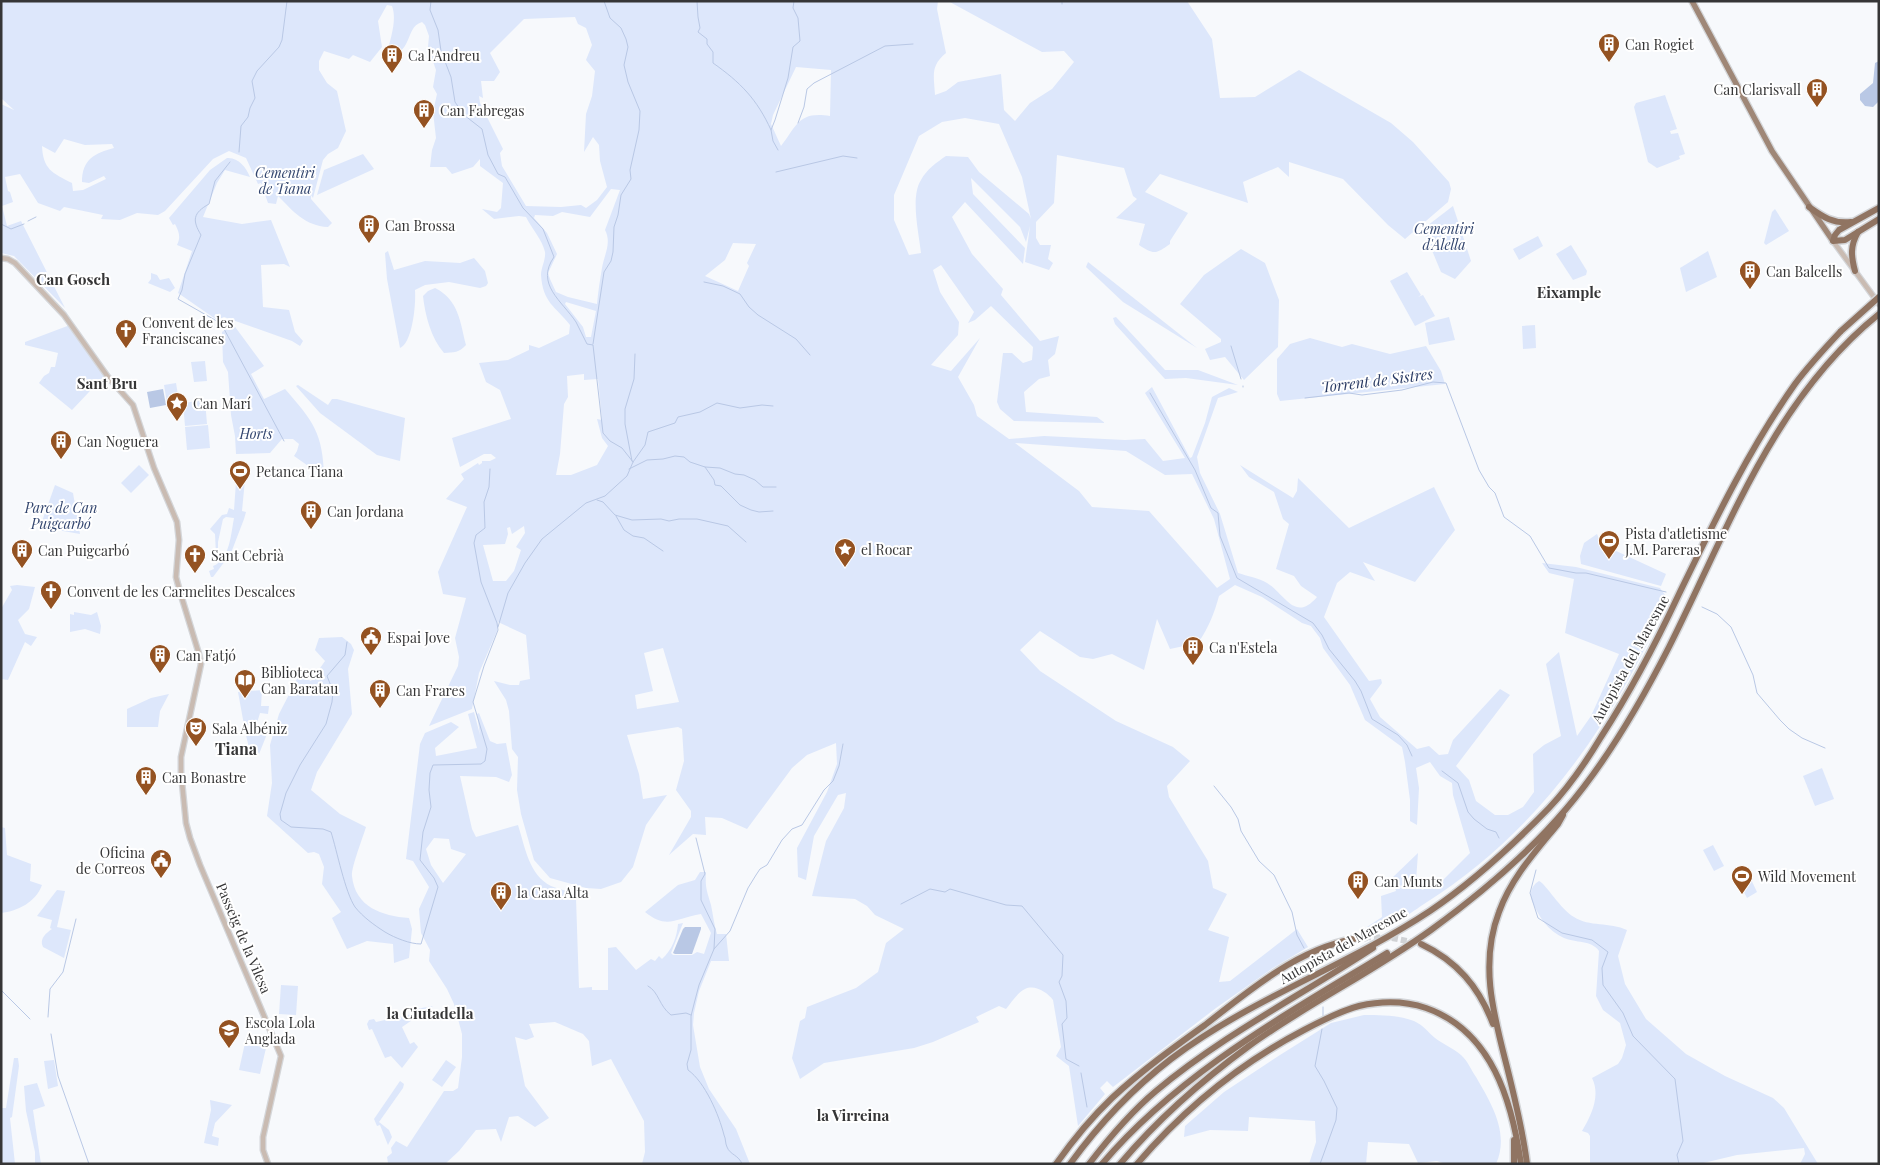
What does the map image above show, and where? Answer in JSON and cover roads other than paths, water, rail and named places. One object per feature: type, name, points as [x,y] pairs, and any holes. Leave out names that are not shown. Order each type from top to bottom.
[{"type":"highway","points":[[1810,207],[1828,220],[1836,222],[1855,221]]},
{"type":"highway","points":[[1879,208],[1839,230],[1835,235],[1834,241],[1845,240],[1879,218]]},
{"type":"highway","points":[[1855,271],[1851,252],[1859,230]]},
{"type":"highway","name":"Autopista del Maresme","points":[[1070,1164],[1091,1135],[1125,1099],[1184,1050],[1241,1014],[1410,924],[1452,895],[1520,837],[1552,805],[1584,764],[1623,703],[1748,456],[1796,383],[1816,358],[1841,331],[1879,297]]},
{"type":"highway","name":"Autopista del Maresme","points":[[1120,1164],[1166,1114],[1200,1084],[1237,1056],[1418,938],[1479,893],[1525,852],[1566,809],[1612,747],[1654,676],[1717,543],[1768,447],[1805,390],[1826,364],[1879,314]]},
{"type":"highway","points":[[1527,1164],[1519,1117],[1491,1000],[1488,977],[1489,956],[1494,926],[1510,889],[1520,872],[1558,824],[1566,809]]},
{"type":"highway","points":[[1102,1164],[1150,1113],[1194,1077],[1240,1045],[1453,912]]},
{"type":"highway","points":[[1089,1164],[1121,1125],[1155,1092],[1186,1068],[1224,1040],[1410,924]]},
{"type":"highway","points":[[1056,1164],[1086,1125],[1140,1074],[1283,967],[1328,945],[1348,939],[1365,937]]},
{"type":"highway","points":[[1421,944],[1449,960],[1470,980],[1482,998],[1500,1041]]},
{"type":"highway","points":[[1137,1164],[1189,1109],[1226,1078],[1258,1056],[1328,1018],[1352,1008],[1378,1003],[1420,1006],[1434,1011],[1462,1027],[1476,1040],[1492,1064],[1501,1086],[1514,1126],[1521,1164]]},
{"type":"highway","points":[[1140,1074],[1184,1050]]},
{"type":"highway","points":[[1514,1126],[1514,1164]]},
{"type":"main road","points":[[1692,1],[1772,151],[1834,241]]},
{"type":"street","points":[[1834,241],[1879,304]]},
{"type":"street","name":"Passeig de la Vilesa","points":[[1,258],[8,259],[17,265],[51,300],[107,375],[133,405],[154,468],[174,512],[179,536],[176,577],[200,654],[200,664],[181,757],[183,800],[190,838],[281,1056],[263,1136],[263,1150],[268,1164]]},
{"type":"waterway","points":[[239,152],[241,126],[248,117],[255,98],[252,81],[257,71],[279,47],[282,40],[287,1]]},
{"type":"waterway","points":[[431,1],[430,10],[438,30],[441,51],[451,77],[455,102],[464,115],[482,129],[488,155],[498,174],[505,177],[523,208],[543,229],[554,257],[547,276],[549,284],[576,322],[587,344],[593,345],[603,433],[610,441],[622,448],[633,462]]},
{"type":"waterway","points":[[593,344],[604,272],[611,261],[613,252],[614,227],[621,195],[631,179],[630,170],[639,130],[640,111],[628,82],[624,65],[628,47],[626,39],[621,28],[610,18],[604,1]]},
{"type":"waterway","points":[[697,1],[700,28],[698,32],[707,39],[707,44],[713,52],[713,63],[740,84],[754,100],[771,130]]},
{"type":"waterway","points":[[778,150],[773,141],[771,130],[788,78],[793,47],[800,41],[798,18],[793,8],[794,1]]},
{"type":"waterway","points":[[798,123],[804,107],[807,89],[814,83],[885,46],[913,44]]},
{"type":"waterway","points":[[776,172],[843,156],[857,158]]},
{"type":"waterway","points":[[230,162],[215,181],[209,204],[197,214],[195,221],[201,235],[185,274],[178,299],[215,320],[223,327],[284,441]]},
{"type":"waterway","points":[[28,221],[36,217]]},
{"type":"waterway","points":[[1,224],[11,229],[24,224]]},
{"type":"waterway","points":[[704,282],[723,286],[740,294],[749,307],[758,315],[796,339],[810,355]]},
{"type":"waterway","points":[[1231,346],[1241,379]]},
{"type":"waterway","points":[[632,461],[625,424],[625,409],[634,379],[635,354]]},
{"type":"waterway","name":"Torrent de Sistres","points":[[1305,398],[1349,393],[1362,395],[1402,390],[1433,382],[1446,383],[1479,470],[1495,493],[1504,517],[1530,536],[1549,568],[1586,573],[1666,592]]},
{"type":"waterway","points":[[1150,393],[1195,470],[1211,508],[1218,513],[1220,536],[1237,578],[1313,623],[1329,649],[1355,681],[1372,719],[1398,735],[1407,745],[1412,756]]},
{"type":"waterway","points":[[498,627],[508,593],[525,563],[542,539],[586,503],[605,496],[627,476],[633,462],[645,445],[648,432],[675,423],[678,417],[700,412],[717,403],[740,408],[762,405],[773,406]]},
{"type":"waterway","points":[[629,469],[647,460],[675,456],[684,457],[690,462],[705,467],[720,468],[735,474],[744,475],[755,480],[763,487],[776,487]]},
{"type":"waterway","points":[[705,467],[714,480],[715,485],[721,486],[740,505],[759,512],[773,511]]},
{"type":"waterway","points":[[347,642],[345,655],[327,676],[333,691],[326,724],[300,765],[286,793],[280,814],[281,820],[291,827],[323,829],[331,832],[345,882],[355,907],[369,921],[389,934],[407,942],[421,944],[438,887],[434,878],[420,860],[423,832],[431,807],[430,773],[433,765],[481,764],[485,761],[487,749],[473,702],[498,630],[481,582],[474,543],[476,535],[485,528],[484,502],[489,487],[490,469]]},
{"type":"waterway","points":[[597,500],[603,502],[615,515],[632,520],[661,519],[669,521],[697,519],[728,526],[746,542]]},
{"type":"waterway","points":[[616,516],[624,530],[633,536],[644,538],[663,551]]},
{"type":"waterway","name":"Torrent de Sistres","points":[[1702,607],[1717,614],[1731,627],[1753,675],[1757,693],[1780,720],[1802,738],[1825,748]]},
{"type":"waterway","points":[[714,949],[730,931],[748,888],[760,869],[767,865],[782,840],[792,829],[802,825],[824,790],[833,781],[839,766],[843,744]]},
{"type":"waterway","points":[[1442,771],[1458,783],[1468,812],[1487,829],[1496,832],[1499,838]]},
{"type":"waterway","points":[[1214,786],[1231,807],[1238,819],[1241,831],[1259,861],[1274,875],[1292,912],[1297,935],[1304,948]]},
{"type":"waterway","points":[[696,838],[705,874],[701,881],[701,900],[715,929],[714,949],[699,985],[691,1016],[691,1050],[687,1064],[688,1070],[706,1091],[719,1118],[728,1150],[742,1164]]},
{"type":"waterway","points":[[1536,870],[1530,893],[1538,918],[1562,933],[1592,940],[1608,952],[1602,968],[1603,985],[1623,1013],[1633,1036],[1675,1079],[1683,1141],[1677,1155],[1679,1164]]},
{"type":"waterway","points":[[901,904],[930,889],[945,892],[950,889],[1006,905],[1022,906],[1063,955],[1062,976],[1059,982],[1066,1001],[1067,1018],[1062,1024],[1066,1059],[1079,1066]]},
{"type":"waterway","points":[[48,1017],[50,989],[63,972],[76,919]]},
{"type":"waterway","points":[[1310,957],[1316,965]]},
{"type":"waterway","points":[[648,986],[655,992],[664,1008],[671,1015],[686,1013],[691,1015]]},
{"type":"waterway","points":[[1,990],[30,1019]]},
{"type":"waterway","points":[[1323,1007],[1323,1017]]},
{"type":"waterway","points":[[1320,1164],[1336,1120],[1337,1108],[1315,1066],[1322,1029]]},
{"type":"waterway","points":[[51,1034],[58,1076],[89,1164]]},
{"type":"waterway","points":[[1081,1073],[1087,1107]]},
{"type":"tunnel","points":[[1365,937],[1392,938],[1417,943]]},
{"type":"place","name":"Can Rogiet","points":[[1609,63]]},
{"type":"place","name":"Ca l'Andreu","points":[[392,74]]},
{"type":"place","name":"Can Clarisvall","points":[[1817,108]]},
{"type":"place","name":"Can Fabregas","points":[[424,129]]},
{"type":"place","name":"Can Brossa","points":[[369,244]]},
{"type":"place","name":"Can Balcells","points":[[1750,290]]},
{"type":"place","name":"Convent de les Franciscanes","points":[[126,349]]},
{"type":"place","name":"Can Marí","points":[[177,422]]},
{"type":"place","name":"Can Noguera","points":[[61,460]]},
{"type":"place","name":"Petanca Tiana","points":[[240,490]]},
{"type":"place","name":"Can Jordana","points":[[311,530]]},
{"type":"place","name":"Pista d'atletisme J.M. Pareras","points":[[1609,560]]},
{"type":"place","name":"el Rocar","points":[[845,568]]},
{"type":"place","name":"Can Puigcarbó","points":[[22,569]]},
{"type":"place","name":"Sant Cebrià","points":[[195,574]]},
{"type":"place","name":"Convent de les Carmelites Descalces","points":[[51,610]]},
{"type":"place","name":"Espai Jove","points":[[371,656]]},
{"type":"place","name":"Ca n'Estela","points":[[1193,666]]},
{"type":"place","name":"Can Fatjó","points":[[160,674]]},
{"type":"place","name":"Biblioteca Can Baratau","points":[[245,699]]},
{"type":"place","name":"Can Frares","points":[[380,709]]},
{"type":"place","name":"Sala Albéniz","points":[[196,747]]},
{"type":"place","name":"Can Bonastre","points":[[146,796]]},
{"type":"place","name":"Oficina de Correos","points":[[161,879]]},
{"type":"place","name":"Wild Movement","points":[[1742,895]]},
{"type":"place","name":"Can Munts","points":[[1358,900]]},
{"type":"place","name":"la Casa Alta","points":[[501,911]]},
{"type":"place","name":"Escola Lola Anglada","points":[[229,1049]]},
{"type":"district","name":"Can Gosch","points":[[73,279]]},
{"type":"district","name":"Eixample","points":[[1569,292]]},
{"type":"district","name":"Sant Bru","points":[[107,383]]},
{"type":"district","name":"Tiana","points":[[236,748]]},
{"type":"district","name":"la Ciutadella","points":[[430,1013]]},
{"type":"district","name":"la Virreina","points":[[853,1115]]},
{"type":"park label","name":"Cementiri de Tiana","points":[[285,180]]},
{"type":"park label","name":"Cementiri d'Alella","points":[[1444,236]]},
{"type":"park label","name":"Horts","points":[[256,433]]},
{"type":"park label","name":"Parc de Can Puigcarbó","points":[[61,516]]}]
